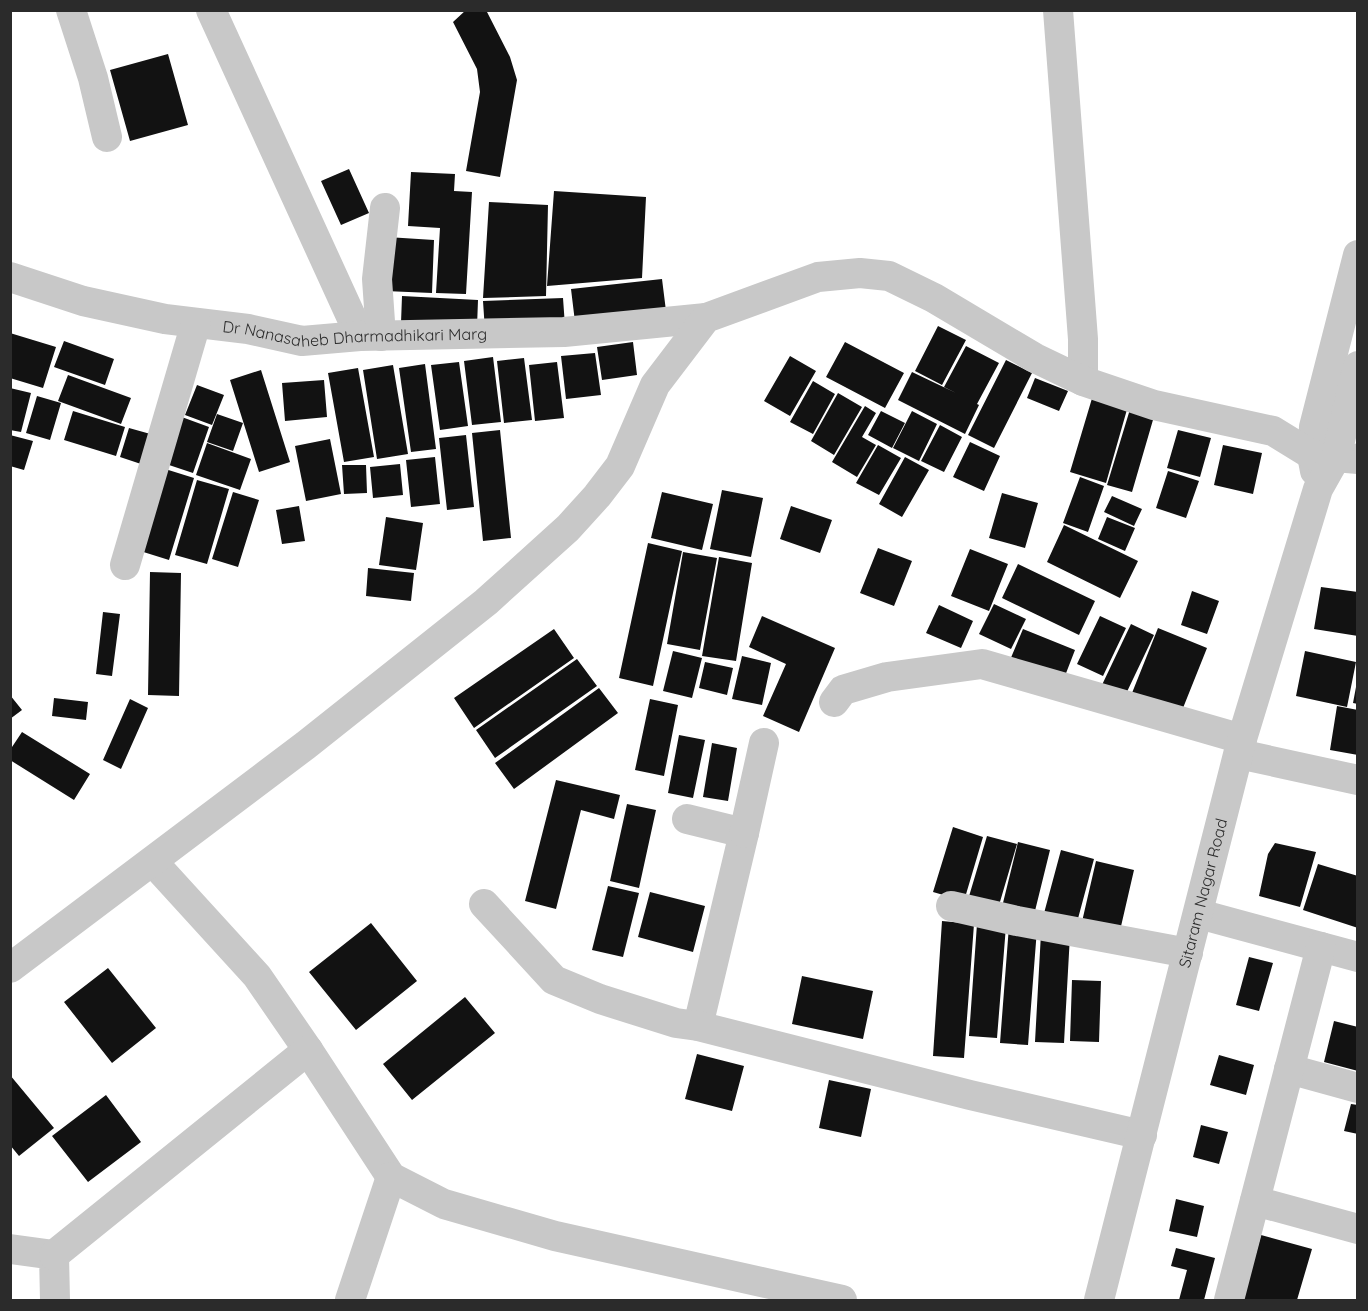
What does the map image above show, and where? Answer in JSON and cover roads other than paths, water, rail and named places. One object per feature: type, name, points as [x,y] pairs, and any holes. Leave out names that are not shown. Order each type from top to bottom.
[{"type":"street","points":[[71,10],[93,78],[107,137]]},
{"type":"street","points":[[211,10],[370,336]]},
{"type":"street","points":[[1058,10],[1083,339],[1083,381]]},
{"type":"street","points":[[370,336],[385,208]]},
{"type":"street","points":[[1336,443],[1358,255]]},
{"type":"street","name":"Dr Nanasaheb Dharmadhikari Marg","points":[[10,277],[83,301],[165,319],[248,329],[302,340],[370,336],[564,332],[706,318],[818,277],[860,273],[889,276],[934,298],[1035,358],[1083,381],[1154,405],[1336,443]]},
{"type":"street","points":[[10,968],[306,746],[486,602],[568,528],[620,466],[655,386],[706,318]]},
{"type":"street","points":[[125,565],[195,323]]},
{"type":"street","points":[[1336,443],[1358,366]]},
{"type":"street","name":"Sitaram Nagar Road","points":[[1099,1300],[1241,746],[1318,489],[1336,443]]},
{"type":"street","points":[[834,702],[843,690],[886,677],[982,664],[1241,746],[1358,780]]},
{"type":"street","points":[[698,1026],[764,742]]},
{"type":"street","points":[[687,819],[744,833]]},
{"type":"street","points":[[153,862],[257,976],[390,1177],[444,1204],[555,1236],[842,1300]]},
{"type":"street","points":[[484,904],[554,980],[600,999],[676,1023],[698,1026],[970,1095],[1142,1135]]},
{"type":"street","points":[[951,906],[1017,921],[1188,953]]},
{"type":"street","points":[[1199,914],[1358,957]]},
{"type":"street","points":[[1229,1300],[1321,947]]},
{"type":"street","points":[[10,1249],[54,1255],[308,1050]]},
{"type":"street","points":[[1289,1069],[1358,1088]]},
{"type":"street","points":[[350,1300],[390,1177]]},
{"type":"street","points":[[1255,1201],[1358,1229]]},
{"type":"street","points":[[54,1255],[55,1300]]}]
